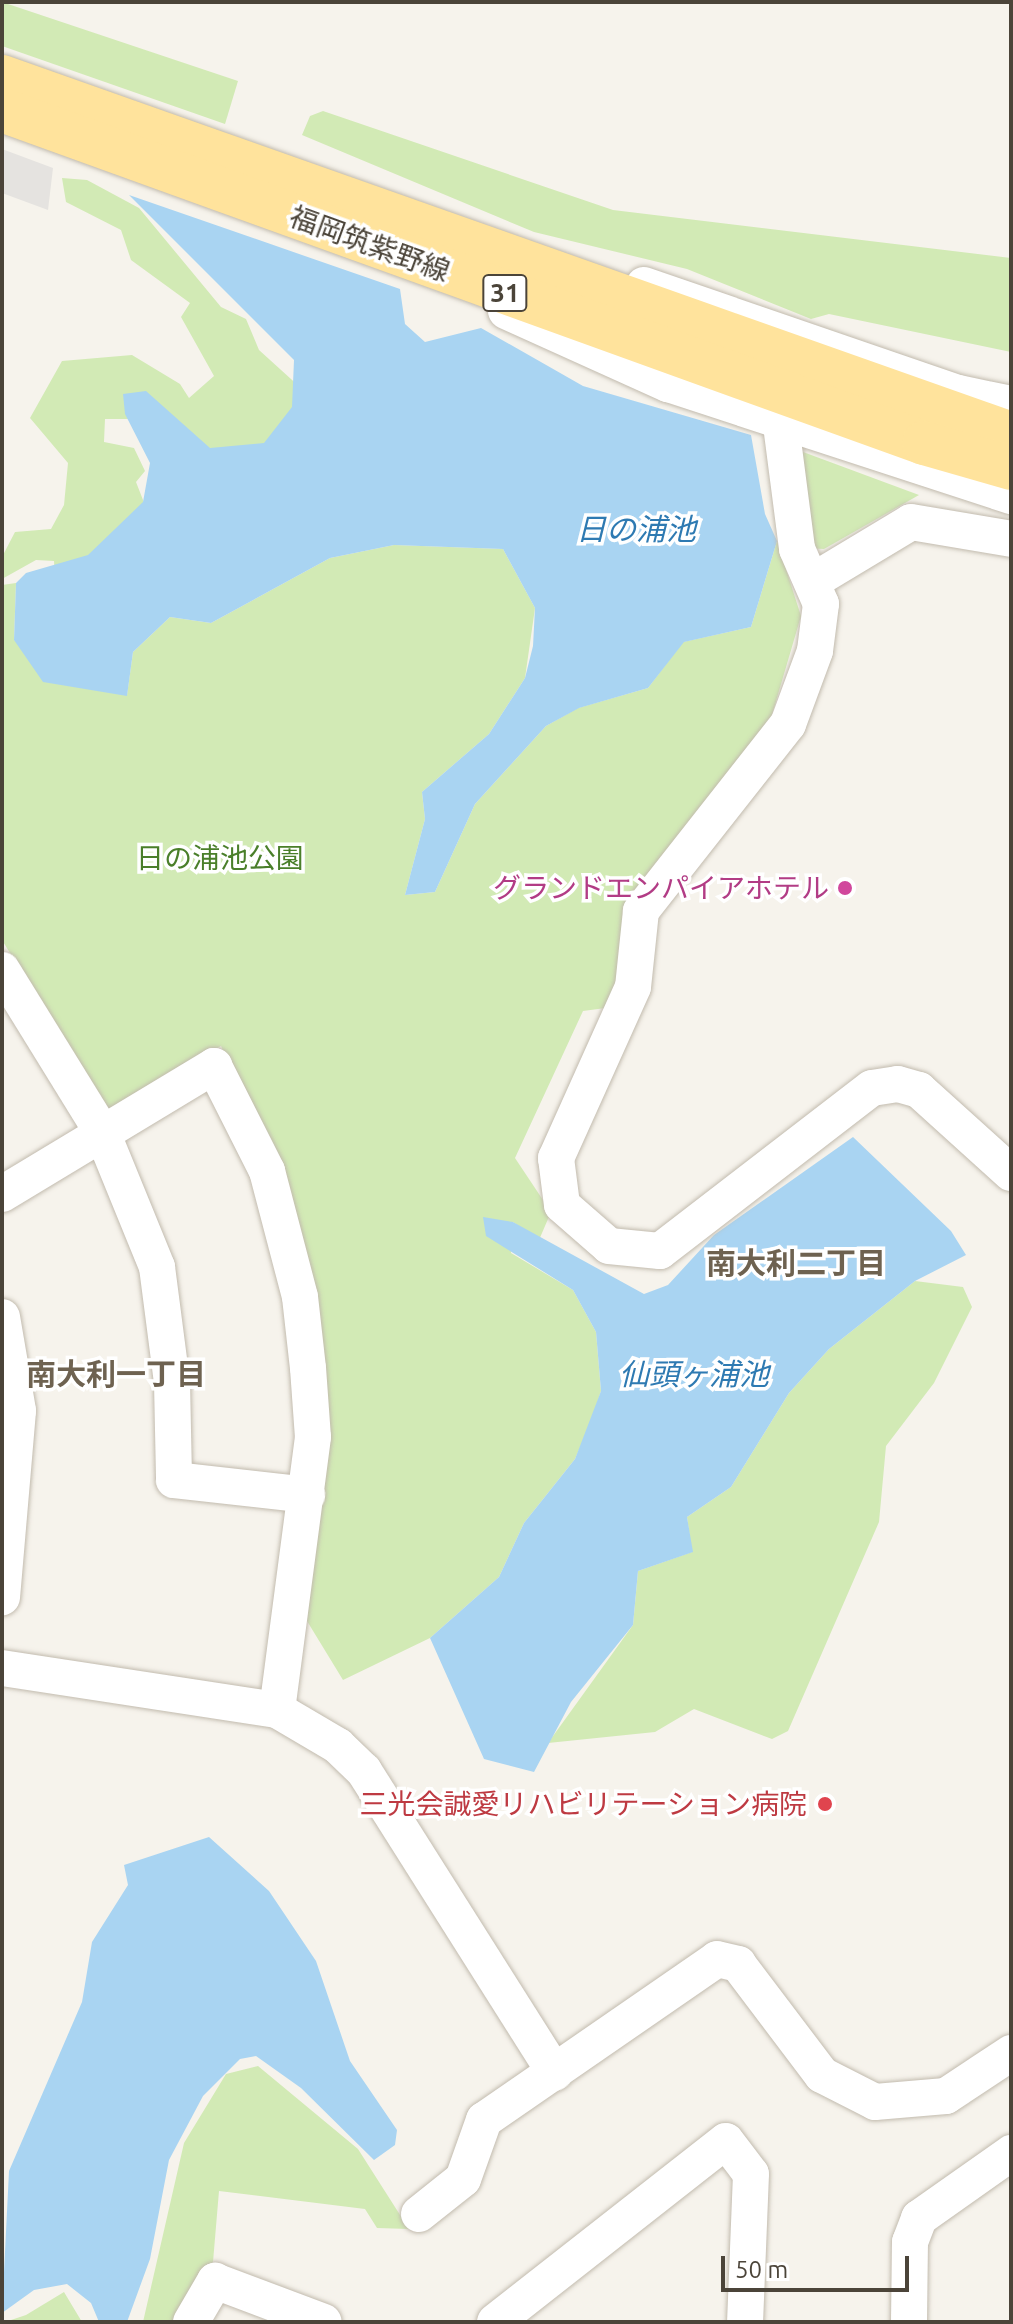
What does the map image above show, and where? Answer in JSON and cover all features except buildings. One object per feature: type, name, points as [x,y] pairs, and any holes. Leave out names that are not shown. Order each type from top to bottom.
[{"type":"main road","name":"福岡筑紫野線","points":[[2,77],[1011,434]]},
{"type":"main road","name":"福岡筑紫野線","points":[[2,110],[435,268],[1011,468]]},
{"type":"street","points":[[529,265],[614,277],[704,301],[958,393],[1011,404]]},
{"type":"street","points":[[435,268],[513,315],[781,425],[1011,496]]},
{"type":"street","points":[[781,425],[797,549],[821,604],[815,651],[788,724],[641,911],[633,987],[556,1158],[562,1205],[609,1246],[660,1251],[872,1088],[898,1084],[919,1090],[1011,1173]]},
{"type":"street","points":[[813,581],[911,522],[1011,539]]},
{"type":"street","points":[[2,970],[102,1132],[157,1267],[172,1382],[174,1480],[307,1495]]},
{"type":"street","points":[[2,1194],[214,1066],[267,1171],[300,1297],[313,1437],[277,1710]]},
{"type":"street","points":[[2,1317],[10,1412],[2,1597]]},
{"type":"street","points":[[2,1668],[277,1710],[338,1746],[364,1771],[555,2073]]},
{"type":"street","points":[[419,2214],[463,2179],[484,2120],[728,1958],[822,2075],[875,2102],[946,2096],[1011,2053]]},
{"type":"street","points":[[510,2317],[726,2141],[751,2174],[745,2322]]},
{"type":"street","points":[[909,2322],[910,2242],[919,2218],[1011,2153]]},
{"type":"street","points":[[191,2322],[215,2281],[324,2322]]},
{"type":"green space","points":[[2,2],[238,81],[225,124],[2,46]]},
{"type":"green space","points":[[323,111],[613,210],[1011,258],[1011,352],[829,314],[811,319],[687,269],[534,232],[302,135],[310,116]]},
{"type":"green space","points":[[62,178],[87,180],[139,208],[221,307],[246,319],[259,350],[302,389],[281,438],[231,469],[154,419],[105,419],[104,442],[134,448],[145,471],[136,482],[152,523],[55,577],[54,561],[36,560],[2,579],[2,557],[15,532],[51,529],[64,505],[68,463],[30,418],[62,361],[132,355],[180,384],[189,398],[214,376],[181,317],[190,303],[131,260],[121,230],[66,202]]},
{"type":"green space","points":[[795,449],[919,495],[824,549],[806,548]]},
{"type":"green space","name":"日の浦池公園","points":[[777,541],[801,616],[769,725],[623,918],[613,1007],[583,1011],[515,1158],[551,1212],[539,1240],[513,1222],[511,1253],[573,1290],[596,1332],[601,1391],[590,1424],[575,1459],[524,1523],[499,1577],[430,1638],[343,1680],[307,1621],[319,1497],[275,1159],[221,1046],[107,1111],[2,940],[2,585],[16,583],[14,640],[127,695],[133,652],[170,617],[211,623],[330,558],[394,545],[503,549],[535,608],[525,678],[489,734],[422,792],[425,819],[405,895],[435,892],[475,804],[546,726],[578,708],[648,688],[683,642],[751,627]]},
{"type":"green space","points":[[915,1281],[963,1287],[972,1307],[934,1383],[886,1446],[879,1522],[788,1731],[772,1739],[694,1709],[655,1732],[548,1743],[633,1625],[638,1571],[692,1552],[687,1517],[731,1487],[789,1393],[829,1349]]},
{"type":"green space","points":[[258,2066],[358,2149],[409,2229],[377,2228],[365,2209],[219,2191],[213,2262],[176,2322],[143,2322],[184,2143],[226,2074]]},
{"type":"green space","points":[[64,2292],[82,2322],[5,2322],[26,2315]]},
{"type":"shaded area","points":[[2,149],[53,168],[48,210],[2,193]]},
{"type":"water","name":"日の浦池","points":[[129,195],[400,289],[405,324],[425,342],[481,328],[583,386],[751,435],[765,514],[777,541],[751,627],[684,642],[648,688],[579,708],[546,726],[475,804],[435,892],[405,895],[425,819],[422,792],[489,734],[525,678],[533,646],[535,608],[503,549],[394,545],[330,558],[211,623],[170,617],[133,652],[127,696],[43,682],[14,640],[16,583],[26,573],[88,555],[143,502],[150,463],[125,414],[123,394],[146,391],[210,448],[264,443],[292,407],[294,360]]},
{"type":"water","name":"仙頭ヶ浦池","points":[[853,1137],[951,1231],[966,1255],[915,1281],[829,1349],[789,1393],[731,1487],[687,1517],[693,1552],[638,1571],[633,1625],[571,1702],[534,1772],[484,1759],[430,1638],[499,1577],[524,1523],[575,1459],[601,1391],[596,1332],[573,1290],[486,1236],[483,1217],[513,1222],[644,1294],[668,1285],[714,1235]]},
{"type":"water","points":[[209,1837],[269,1891],[316,1961],[350,2061],[397,2130],[395,2145],[374,2160],[301,2088],[256,2056],[240,2059],[203,2096],[169,2160],[150,2259],[127,2322],[99,2322],[91,2303],[67,2284],[34,2290],[2,2313],[9,2171],[82,2002],[92,1942],[128,1885],[124,1865]]},
{"type":"place","name":"グランドエンパイアホテル","points":[[845,888]]},
{"type":"place","name":"三光会誠愛リハビリテーション病院","points":[[825,1804]]},
{"type":"district","name":"南大利二丁目","points":[[796,1263]]},
{"type":"district","name":"南大利一丁目","points":[[116,1374]]}]
